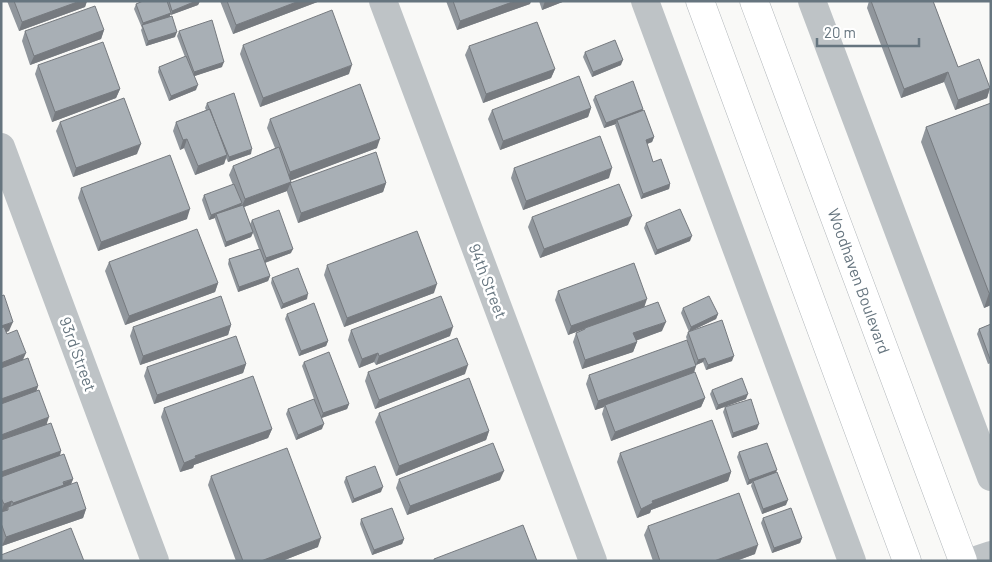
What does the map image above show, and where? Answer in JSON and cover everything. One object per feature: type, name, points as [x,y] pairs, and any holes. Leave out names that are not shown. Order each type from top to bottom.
[{"type":"main road","points":[[700,1],[907,561]]},
{"type":"main road","name":"Woodhaven Boulevard","points":[[754,1],[963,561]]},
{"type":"street","name":"94th Street","points":[[383,1],[593,561]]},
{"type":"street","points":[[645,1],[852,561]]},
{"type":"street","points":[[812,1],[991,477]]},
{"type":"street","name":"93rd Street","points":[[1,147],[155,561]]},
{"type":"street","points":[[973,561],[991,555]]},
{"type":"building","points":[[14,1],[80,1],[22,22]]},
{"type":"building","points":[[143,1],[167,1],[171,13],[143,23],[136,4]]},
{"type":"building","points":[[169,1],[196,1],[172,11]]},
{"type":"building","points":[[227,1],[299,1],[236,25]]},
{"type":"building","points":[[453,1],[515,1],[460,21]]},
{"type":"building","points":[[871,1],[933,1],[958,67],[979,59],[990,88],[958,100],[948,72],[904,89]]},
{"type":"building","points":[[95,6],[104,30],[34,56],[25,31]]},
{"type":"building","points":[[332,10],[352,65],[263,98],[243,45]]},
{"type":"building","points":[[172,16],[177,32],[148,41],[142,25]]},
{"type":"building","points":[[212,20],[224,62],[194,72],[179,31]]},
{"type":"building","points":[[537,22],[555,69],[486,94],[469,46]]},
{"type":"building","points":[[615,40],[623,60],[593,72],[585,52]]},
{"type":"building","points":[[103,42],[120,89],[55,112],[38,65]]},
{"type":"building","points":[[186,56],[198,85],[171,96],[159,67]]},
{"type":"building","points":[[579,76],[591,108],[503,141],[492,110]]},
{"type":"building","points":[[633,81],[643,109],[606,123],[595,96]]},
{"type":"building","points":[[360,84],[380,139],[290,172],[270,119]]},
{"type":"building","points":[[234,93],[252,149],[229,157],[207,103]]},
{"type":"building","points":[[124,98],[141,144],[76,168],[60,122]]},
{"type":"building","points":[[991,103],[991,293],[989,293],[926,127]]},
{"type":"building","points":[[210,109],[227,155],[198,166],[187,139],[183,140],[176,122]]},
{"type":"building","points":[[644,110],[654,137],[646,140],[653,162],[661,159],[670,184],[643,194],[617,120]]},
{"type":"building","points":[[600,136],[612,168],[526,201],[514,168]]},
{"type":"building","points":[[279,147],[291,182],[245,199],[233,166]]},
{"type":"building","points":[[376,152],[386,183],[301,213],[290,183]]},
{"type":"building","points":[[170,155],[190,209],[101,242],[81,188]]},
{"type":"building","points":[[234,184],[242,203],[211,215],[204,195]]},
{"type":"building","points":[[619,184],[632,216],[544,249],[532,217]]},
{"type":"building","points":[[243,205],[253,232],[226,242],[216,214]]},
{"type":"building","points":[[680,209],[692,236],[657,250],[646,223]]},
{"type":"building","points":[[279,210],[293,249],[266,258],[252,220]]},
{"type":"building","points":[[197,229],[218,283],[129,316],[109,262]]},
{"type":"building","points":[[417,231],[437,284],[347,318],[327,265]]},
{"type":"building","points":[[260,249],[270,276],[239,287],[229,259]]},
{"type":"building","points":[[634,263],[647,299],[571,326],[558,291]]},
{"type":"building","points":[[298,268],[308,294],[283,304],[272,278]]},
{"type":"building","points":[[4,295],[13,322],[1,326],[1,296]]},
{"type":"building","points":[[221,296],[231,325],[143,356],[133,327]]},
{"type":"building","points":[[441,296],[453,327],[379,356],[378,353],[362,359],[351,330]]},
{"type":"building","points":[[709,296],[718,314],[691,327],[683,308]]},
{"type":"building","points":[[658,302],[666,322],[633,333],[637,342],[585,360],[576,333]]},
{"type":"building","points":[[314,303],[328,341],[301,351],[287,314]]},
{"type":"building","points":[[722,320],[734,356],[708,365],[705,358],[698,360],[688,332]]},
{"type":"building","points":[[991,324],[991,359],[990,359],[979,329]]},
{"type":"building","points":[[4,327],[7,334],[17,330],[26,353],[1,363],[1,328]]},
{"type":"building","points":[[236,336],[246,364],[157,395],[147,367]]},
{"type":"building","points":[[457,338],[468,365],[379,400],[368,372]]},
{"type":"building","points":[[687,340],[696,366],[598,401],[589,375]]},
{"type":"building","points":[[329,352],[349,404],[323,413],[304,362]]},
{"type":"building","points":[[28,358],[38,386],[1,399],[1,368]]},
{"type":"building","points":[[695,372],[705,398],[615,432],[605,405]]},
{"type":"building","points":[[253,376],[272,429],[195,456],[196,458],[184,463],[164,408]]},
{"type":"building","points":[[469,378],[489,431],[399,466],[379,413]]},
{"type":"building","points":[[742,378],[748,394],[718,405],[712,390]]},
{"type":"building","points":[[39,390],[49,417],[1,435],[1,404]]},
{"type":"building","points":[[314,399],[324,424],[298,435],[288,409]]},
{"type":"building","points":[[751,399],[759,424],[733,433],[725,407]]},
{"type":"building","points":[[712,420],[731,472],[652,501],[653,503],[641,509],[620,453]]},
{"type":"building","points":[[51,423],[61,451],[1,472],[1,440]]},
{"type":"building","points":[[493,443],[504,471],[410,506],[399,479]]},
{"type":"building","points":[[767,443],[777,470],[749,480],[739,452]]},
{"type":"building","points":[[287,448],[321,538],[261,561],[243,561],[211,476]]},
{"type":"building","points":[[64,454],[73,479],[63,482],[64,485],[13,503],[12,501],[4,504],[1,498],[1,477]]},
{"type":"building","points":[[375,466],[383,487],[354,499],[346,477]]},
{"type":"building","points":[[777,472],[788,500],[763,509],[753,481]]},
{"type":"building","points":[[77,482],[86,509],[6,537],[1,523],[1,512],[8,510],[8,507]]},
{"type":"building","points":[[739,493],[758,545],[714,561],[660,561],[648,526]]},
{"type":"building","points":[[392,508],[404,539],[374,550],[361,519]]},
{"type":"building","points":[[791,508],[802,538],[774,548],[763,518]]},
{"type":"building","points":[[523,525],[537,561],[434,561],[434,559]]},
{"type":"building","points":[[71,528],[84,561],[1,561],[1,555]]}]
